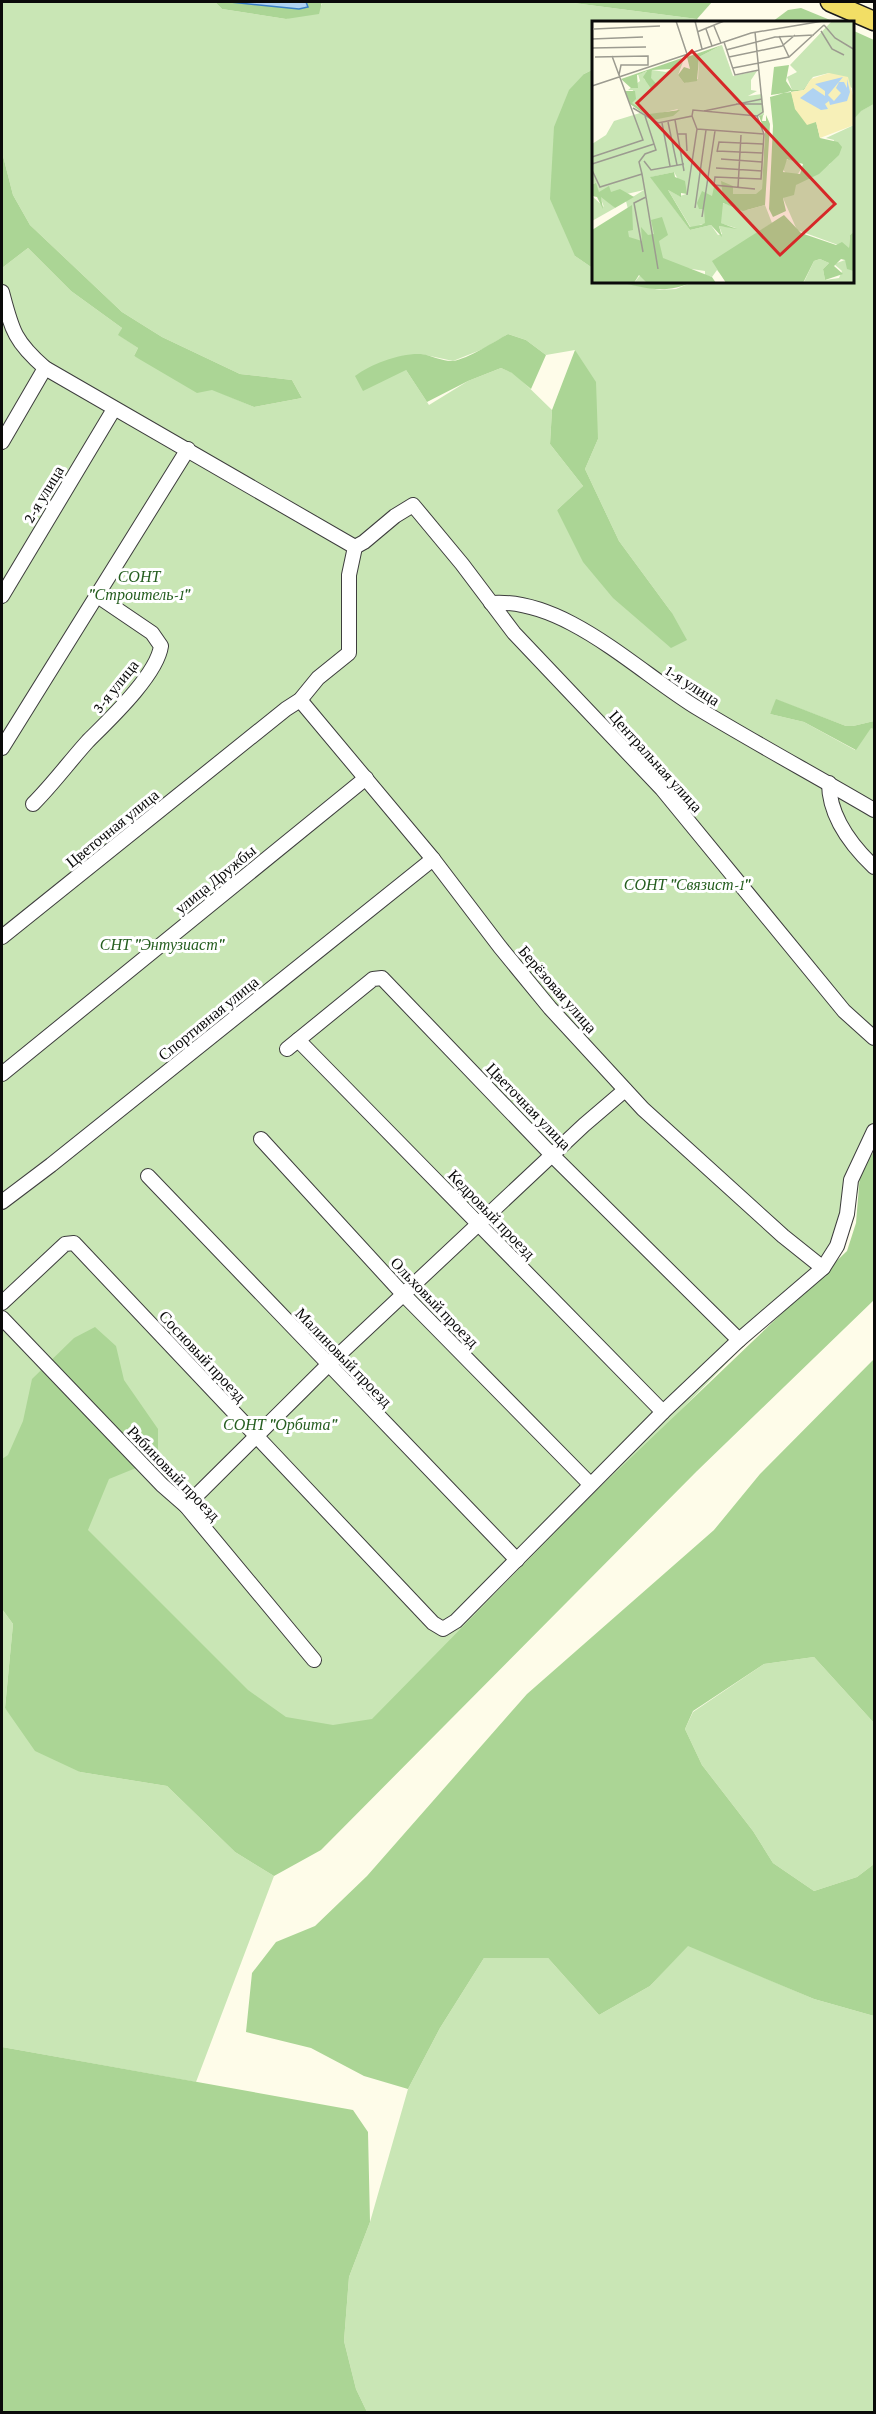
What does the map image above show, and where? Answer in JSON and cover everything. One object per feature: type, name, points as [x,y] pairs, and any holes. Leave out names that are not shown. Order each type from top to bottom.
[{"type":"main road","points":[[830,2],[874,21]]},
{"type":"street","points":[[2,292],[10,324],[19,343],[45,368],[355,547]]},
{"type":"street","points":[[2,442],[45,368]]},
{"type":"street","name":"2-я улица","points":[[2,596],[114,409]]},
{"type":"street","points":[[2,748],[188,449]]},
{"type":"street","name":"Центральная улица","points":[[355,547],[413,505],[537,658],[662,789],[844,1011],[874,1038]]},
{"type":"street","name":"Цветочная улица","points":[[2,937],[286,708],[300,700],[318,678],[349,653],[350,575],[355,547]]},
{"type":"street","name":"3-я улица","points":[[33,804],[120,709],[160,652],[161,646],[152,633],[96,595]]},
{"type":"street","name":"1-я улица","points":[[491,603],[516,603],[570,622],[698,709],[874,810]]},
{"type":"street","name":"Берёзовая улица","points":[[300,700],[433,859],[550,1008],[625,1090],[696,1159],[823,1268]]},
{"type":"street","name":"улица Дружбы","points":[[2,1074],[366,778]]},
{"type":"street","points":[[829,783],[832,808],[842,830],[874,867]]},
{"type":"street","name":"Спортивная улица","points":[[2,1202],[433,859]]},
{"type":"street","name":"Цветочная улица","points":[[292,1044],[373,979],[382,978],[552,1155],[738,1340]]},
{"type":"street","name":"Кедровый проезд","points":[[292,1044],[480,1224],[663,1412]]},
{"type":"street","points":[[186,1506],[328,1365],[552,1155],[625,1090]]},
{"type":"street","points":[[517,1560],[590,1484],[738,1340],[823,1268],[837,1246],[847,1214],[851,1180],[874,1131]]},
{"type":"street","name":"Ольховый проезд","points":[[261,1139],[404,1295],[590,1484]]},
{"type":"street","name":"Малиновый проезд","points":[[148,1176],[517,1560]]},
{"type":"street","name":"Сосновый проезд","points":[[2,1303],[65,1244],[74,1243],[433,1623],[443,1629],[456,1622],[517,1560]]},
{"type":"street","name":"Рябиновый проезд","points":[[2,1318],[162,1485],[186,1506],[314,1660]]},
{"type":"green space","points":[[2,2],[215,2],[222,9],[286,19],[322,5],[322,2],[566,2],[697,19],[700,21],[592,21],[592,70],[584,74],[575,256],[592,268],[592,284],[629,284],[660,290],[676,289],[688,284],[855,284],[855,118],[860,111],[874,104],[874,721],[846,726],[777,700],[770,714],[804,722],[855,750],[871,727],[874,729],[874,1142],[860,1174],[858,1192],[819,1268],[259,1845],[2,1571],[2,268],[28,248],[71,291],[122,328],[119,335],[138,348],[134,356],[254,407],[302,398],[292,380],[240,374],[162,337],[122,312],[30,225],[13,195],[2,152]],"holes":[[[508,334],[526,340],[546,355],[575,350],[598,439],[585,469],[619,541],[672,613],[557,510],[583,486],[550,444],[552,410],[515,374],[501,368],[468,381],[429,405],[406,370],[405,356],[421,354],[453,361],[483,349]]]},
{"type":"green space","points":[[215,2],[322,2],[319,14],[286,19],[222,9]]},
{"type":"green space","points":[[566,2],[712,2],[697,19]]},
{"type":"green space","points":[[801,8],[833,21],[773,21],[788,10]]},
{"type":"green space","points":[[855,31],[874,40],[874,104],[861,111],[855,118]]},
{"type":"green space","points":[[592,70],[592,268],[575,256],[550,199],[554,127],[569,90],[584,74]]},
{"type":"green space","points":[[2,152],[13,195],[30,225],[122,312],[162,337],[240,374],[292,380],[302,398],[254,407],[212,390],[197,393],[134,356],[138,348],[118,335],[122,328],[71,291],[28,248],[2,268]]},
{"type":"green space","points":[[627,284],[688,284],[665,289]]},
{"type":"green space","points":[[508,334],[526,340],[546,355],[531,389],[512,373],[501,368],[468,381],[427,402],[406,370],[363,391],[355,376],[377,364],[404,355],[421,354],[445,360],[459,360]]},
{"type":"green space","points":[[575,350],[596,382],[598,439],[585,469],[619,541],[672,613],[687,640],[671,648],[613,598],[583,562],[557,510],[583,486],[550,444],[552,410]]},
{"type":"green space","points":[[776,699],[846,726],[874,721],[874,729],[871,728],[856,750],[804,722],[770,714]]},
{"type":"green space","points":[[874,1151],[874,1300],[697,1471],[321,1850],[274,1876],[235,1852],[167,1786],[80,1772],[35,1751],[5,1708],[13,1624],[2,1609],[2,1459],[8,1455],[23,1421],[32,1379],[74,1338],[95,1327],[116,1346],[124,1380],[158,1429],[158,1459],[109,1479],[88,1530],[248,1690],[286,1717],[333,1725],[372,1719],[594,1493],[847,1251],[856,1223],[860,1174]]},
{"type":"green space","points":[[874,1359],[874,1723],[814,1657],[764,1664],[693,1711],[685,1729],[702,1765],[753,1831],[773,1863],[814,1891],[857,1877],[874,1864],[874,2016],[814,1999],[688,1946],[650,1986],[599,2015],[548,1958],[484,1958],[440,2028],[408,2089],[364,2076],[311,2048],[246,2032],[252,1973],[276,1942],[315,1926],[367,1876],[527,1694],[714,1530],[760,1474]]},
{"type":"green space","points":[[2,1609],[13,1624],[5,1708],[80,1772],[167,1786],[235,1852],[274,1876],[196,2082],[2,2047]]},
{"type":"green space","points":[[814,1657],[874,1723],[874,1864],[857,1877],[814,1891],[773,1863],[753,1831],[702,1765],[685,1729],[693,1712],[764,1664]]},
{"type":"green space","points":[[688,1945],[814,1999],[874,2016],[874,2412],[367,2412],[356,2389],[344,2341],[349,2277],[370,2222],[408,2089],[440,2028],[484,1958],[548,1958],[599,2015],[650,1986]]},
{"type":"green space","points":[[2,2047],[353,2110],[368,2132],[370,2222],[349,2277],[344,2341],[356,2389],[367,2412],[2,2412]]},
{"type":"water","points":[[230,2],[306,2],[308,7],[299,9]]},
{"type":"park label","name":"СОНТ \"Строитель-1\"","points":[[139,585]]},
{"type":"park label","name":"СОНТ \"Связист-1\"","points":[[687,884]]},
{"type":"park label","name":"СНТ \"Энтузиаст\"","points":[[162,944]]},
{"type":"park label","name":"СОНТ \"Орбита\"","points":[[280,1424]]}]
